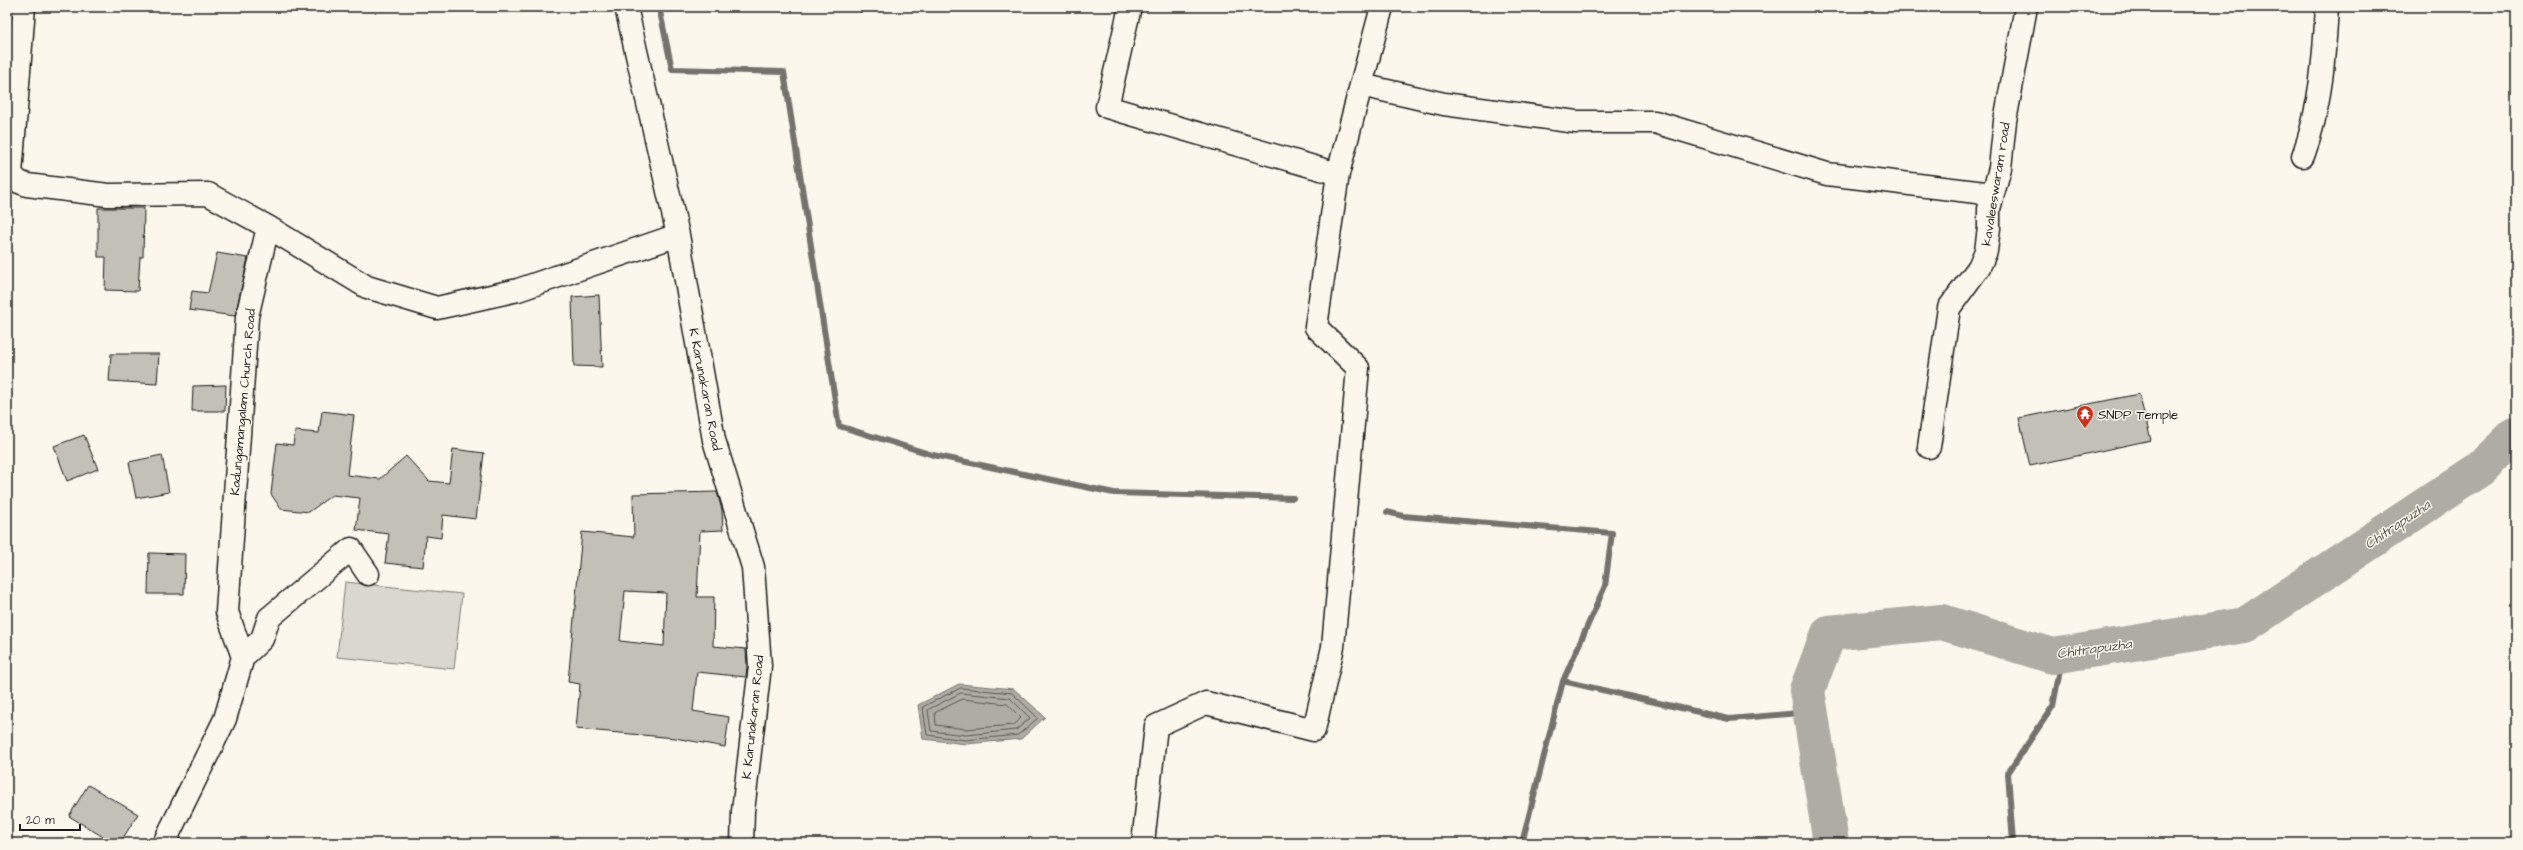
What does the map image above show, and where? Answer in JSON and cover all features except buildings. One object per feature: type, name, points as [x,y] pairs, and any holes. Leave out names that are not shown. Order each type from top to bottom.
[{"type":"street","points":[[24,7],[11,174],[13,182],[108,195],[208,194],[268,227],[368,287],[437,308],[518,290],[678,235]]},
{"type":"street","name":"K Karunakaran Road","points":[[626,7],[678,235],[714,440],[753,566],[760,666],[742,811],[742,843]]},
{"type":"street","points":[[1130,7],[1107,107],[1338,174]]},
{"type":"street","points":[[1143,843],[1156,726],[1206,703],[1314,730],[1333,647],[1358,368],[1316,327],[1338,174],[1382,7]]},
{"type":"street","name":"kavaleeswaram road","points":[[1929,447],[1949,308],[1979,268],[1986,251],[1992,194],[2000,168],[2004,121],[2026,7]]},
{"type":"street","points":[[2303,156],[2310,136],[2323,75],[2327,7]]},
{"type":"street","points":[[1361,85],[1444,104],[1576,122],[1655,122],[1827,174],[1992,194]]},
{"type":"street","name":"Kadungamangalam Church Road","points":[[243,657],[227,612],[247,317],[268,227]]},
{"type":"street","points":[[164,843],[225,719],[243,657],[262,639],[269,618],[351,548],[368,574]]},
{"type":"shaded area","points":[[345,582],[462,594],[454,669],[337,657]]},
{"type":"water","points":[[959,684],[1014,689],[1045,717],[1021,739],[966,744],[923,739],[918,705]]},
{"type":"waterway","points":[[659,7],[672,69],[784,72],[839,426],[933,455],[1114,493],[1293,498]]},
{"type":"waterway","name":"Chitrapuzha","points":[[1831,843],[1807,690],[1829,633],[1942,622],[2053,656],[2245,625],[2480,469],[2516,434]]},
{"type":"waterway","points":[[1387,512],[1403,516],[1612,533],[1605,586],[1563,681]]},
{"type":"waterway","points":[[2013,843],[2008,773],[2053,706],[2063,654]]},
{"type":"waterway","points":[[1522,843],[1563,681],[1729,719],[1811,712]]},
{"type":"place","name":"SNDP Temple","points":[[2085,429]]}]
